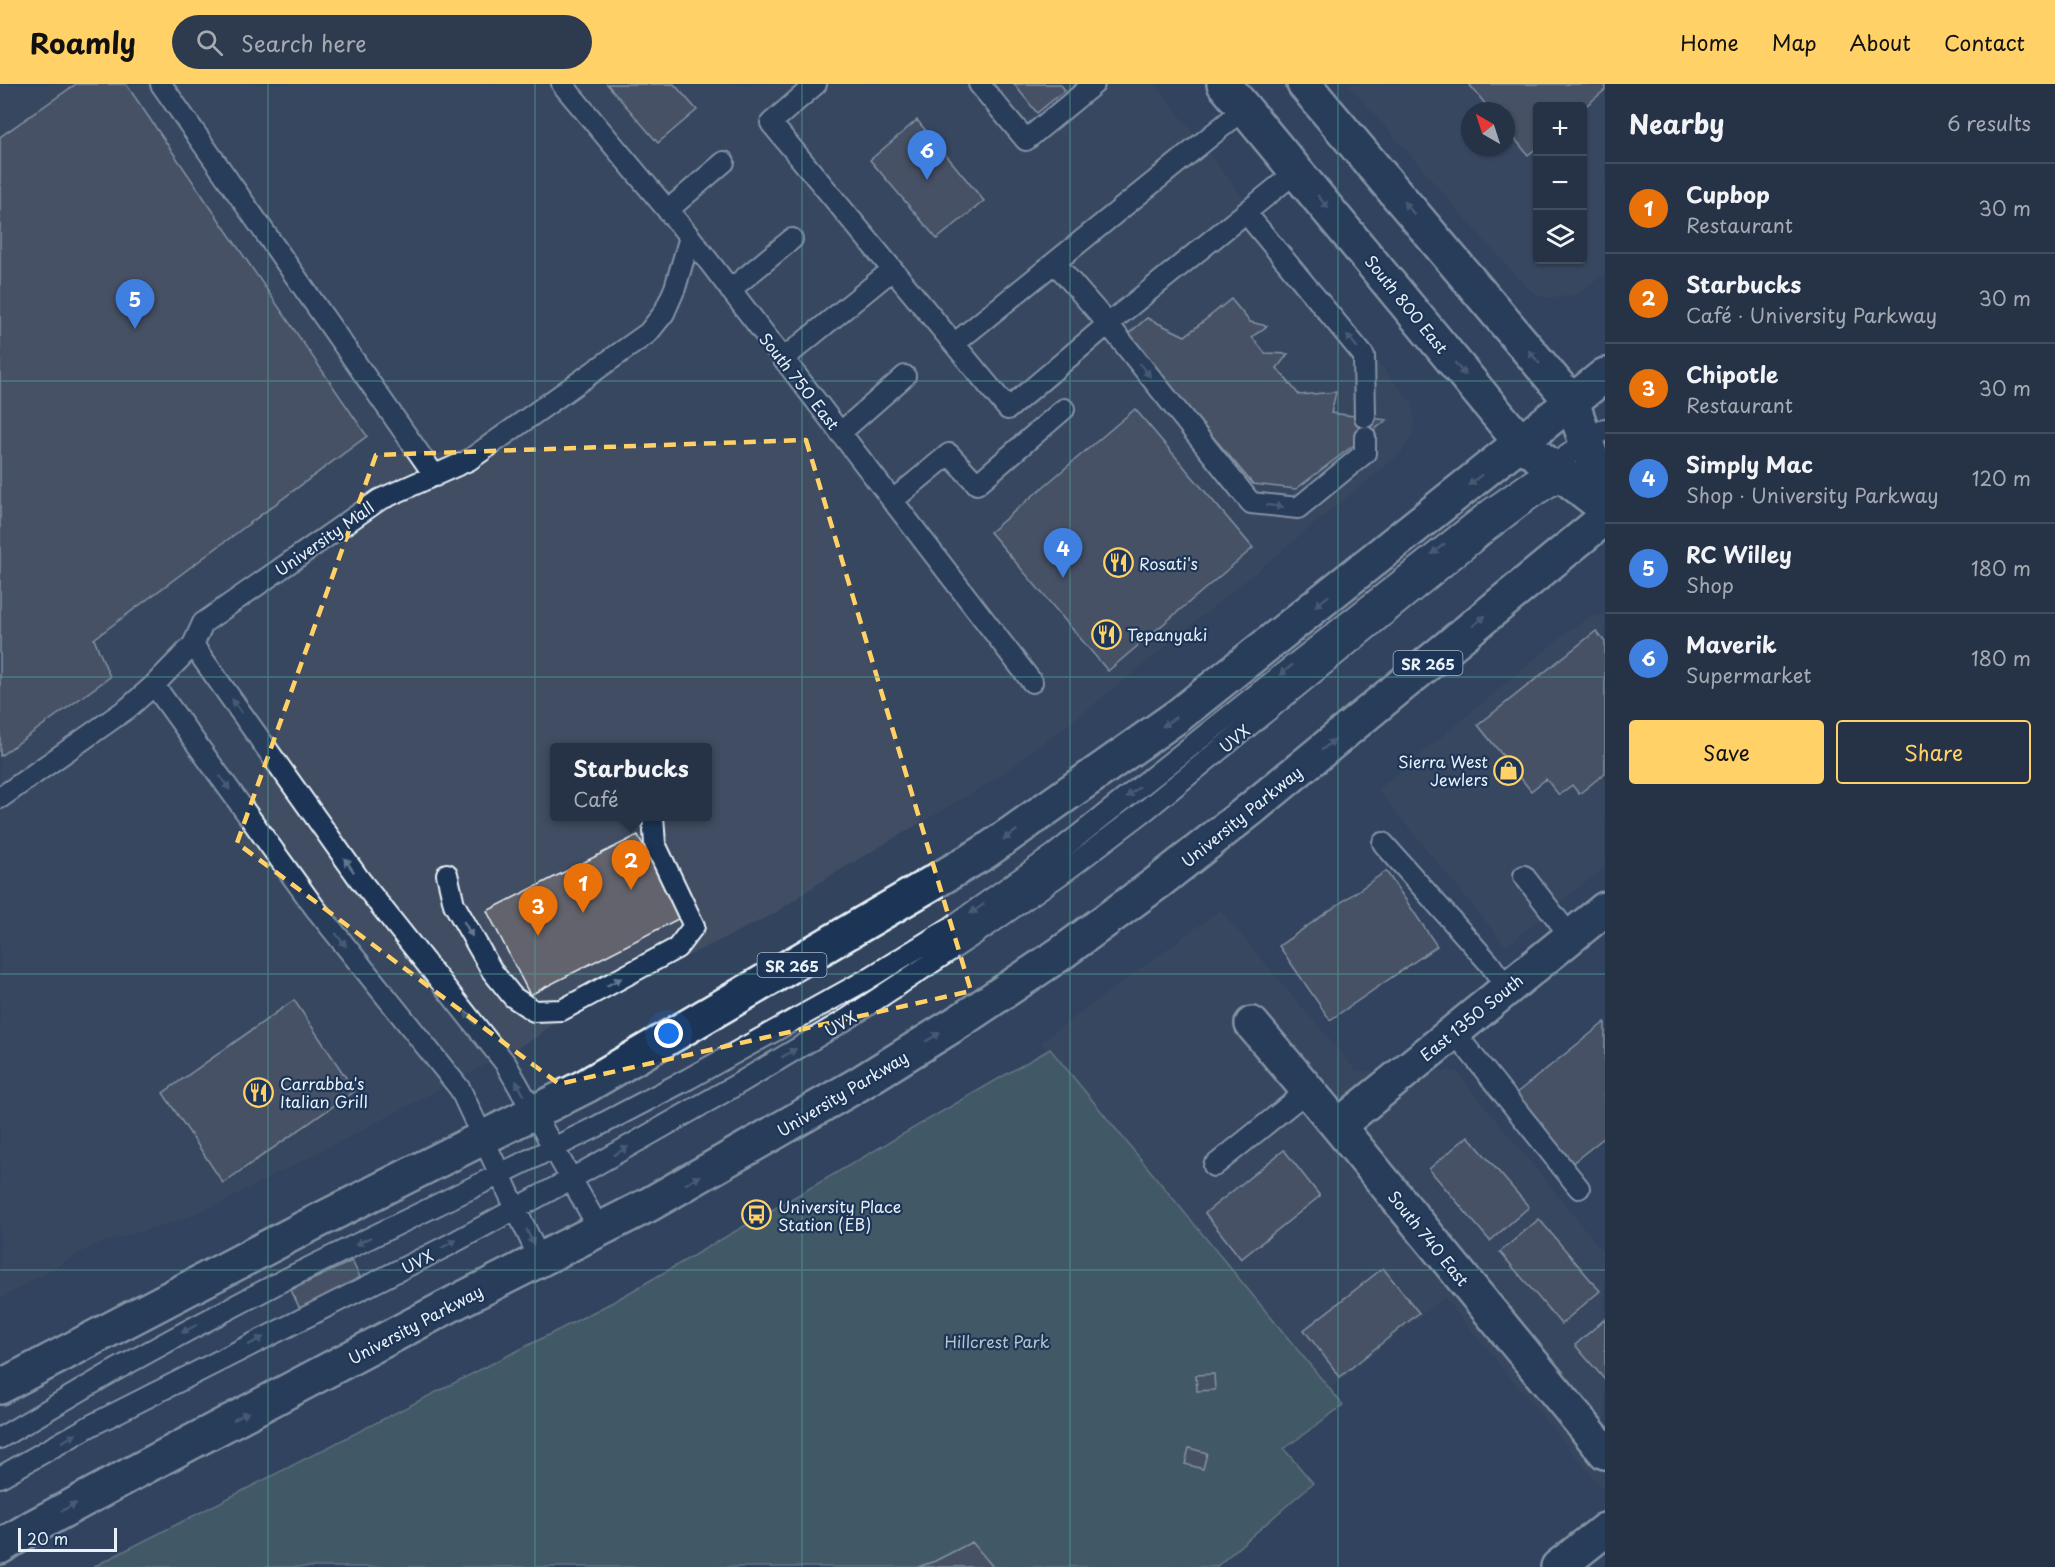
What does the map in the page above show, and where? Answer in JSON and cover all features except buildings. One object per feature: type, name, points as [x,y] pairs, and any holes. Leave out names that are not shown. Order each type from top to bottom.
[{"type":"main road","name":"South 800 East","points":[[1224,84],[1521,443],[1605,508]]},
{"type":"main road","points":[[1304,84],[1572,402],[1597,445],[1605,496]]},
{"type":"main road","name":"SR 265","points":[[0,1387],[586,1086],[986,852],[1179,715],[1605,375]]},
{"type":"main road","name":"University Parkway","points":[[0,1547],[145,1466],[458,1301],[600,1230],[754,1146],[960,1021],[1060,954],[1157,883],[1251,809],[1605,518]]},
{"type":"main road","name":"East 1350 South","points":[[1338,1126],[1604,911]]},
{"type":"main road","name":"South 740 East","points":[[1252,1024],[1605,1452]]},
{"type":"main road","points":[[1558,1567],[1605,1530]]},
{"type":"lane","points":[[161,84],[435,476]]},
{"type":"lane","name":"South 750 East","points":[[562,84],[690,237],[1032,682]]},
{"type":"lane","points":[[816,84],[771,123],[1008,409],[1108,324],[1297,171]]},
{"type":"lane","points":[[979,84],[1026,140],[1093,84]]},
{"type":"lane","points":[[954,344],[1244,109]]},
{"type":"lane","points":[[668,210],[724,162]]},
{"type":"lane","points":[[1246,213],[1364,356],[1365,417]]},
{"type":"lane","name":"University Mall","points":[[0,798],[118,716],[154,685],[194,645],[203,624],[379,500],[469,460],[648,333],[664,313],[690,237]]},
{"type":"lane","points":[[730,290],[792,239]]},
{"type":"lane","points":[[1055,263],[1108,324],[1251,503],[1298,508],[1365,453],[1365,437]]},
{"type":"lane","points":[[783,359],[892,270]]},
{"type":"lane","points":[[840,433],[905,376]]},
{"type":"lane","points":[[892,501],[949,454],[977,484],[1064,409]]},
{"type":"lane","name":"UVX","points":[[0,1477],[112,1414],[449,1245],[571,1179],[847,1019],[987,927],[1147,809],[1485,533],[1557,471],[1597,445]]},
{"type":"lane","points":[[0,1438],[102,1377],[284,1280],[554,1148],[779,1030],[950,928],[1055,854],[1437,550],[1557,471]]},
{"type":"lane","points":[[194,645],[360,880],[506,1064],[600,1230]]},
{"type":"lane","points":[[154,685],[315,908],[460,1089],[540,1260]]},
{"type":"lane","points":[[447,874],[454,904],[492,971],[513,997],[534,1011],[562,1010],[677,948],[694,926],[656,844],[653,821]]},
{"type":"lane","points":[[1383,843],[1489,963],[1507,988]]},
{"type":"lane","points":[[1524,876],[1570,937]]},
{"type":"lane","points":[[1454,1032],[1579,1188]]},
{"type":"lane","points":[[1214,1166],[1307,1091]]},
{"type":"highlighted area","points":[[806,440],[971,991],[559,1084],[237,843],[376,455]]},
{"type":"shaded area","points":[[0,84],[1155,84],[1272,235],[1412,403],[1415,423],[1412,436],[1402,452],[1106,695],[997,778],[825,879],[774,914],[560,1018],[535,1038],[218,1204],[177,1221],[94,1245],[0,1299]]},
{"type":"shaded area","points":[[1348,84],[1605,84],[1605,273],[1575,295],[1546,298],[1535,294],[1515,275]]},
{"type":"shaded area","points":[[1605,615],[1605,867],[1506,946],[1378,790],[1571,629],[1590,617]]},
{"type":"shaded area","points":[[1220,910],[1356,1071],[1456,1071],[1605,1254],[1605,1485],[1602,1488],[1444,1297],[1329,1389],[1041,1042]]},
{"type":"green space","name":"Hillcrest Park","points":[[1050,1049],[1343,1405],[1284,1449],[1313,1483],[1216,1567],[93,1567],[613,1302]]},
{"type":"place","name":"Maverik","points":[[927,180]]},
{"type":"place","name":"RC Willey","points":[[135,329]]},
{"type":"place","name":"Rosati's","points":[[1118,563]]},
{"type":"place","name":"Simply Mac","points":[[1063,578]]},
{"type":"place","name":"Tepanyaki","points":[[1106,634]]},
{"type":"place","name":"Sierra West Jewlers","points":[[1509,770]]},
{"type":"place","name":"Starbucks","points":[[631,890]]},
{"type":"place","name":"Cupbop","points":[[583,913]]},
{"type":"place","name":"Chipotle","points":[[538,936]]},
{"type":"place","name":"Carrabba's Italian Grill","points":[[259,1092]]},
{"type":"place","name":"University Place Station (EB)","points":[[757,1215]]}]
